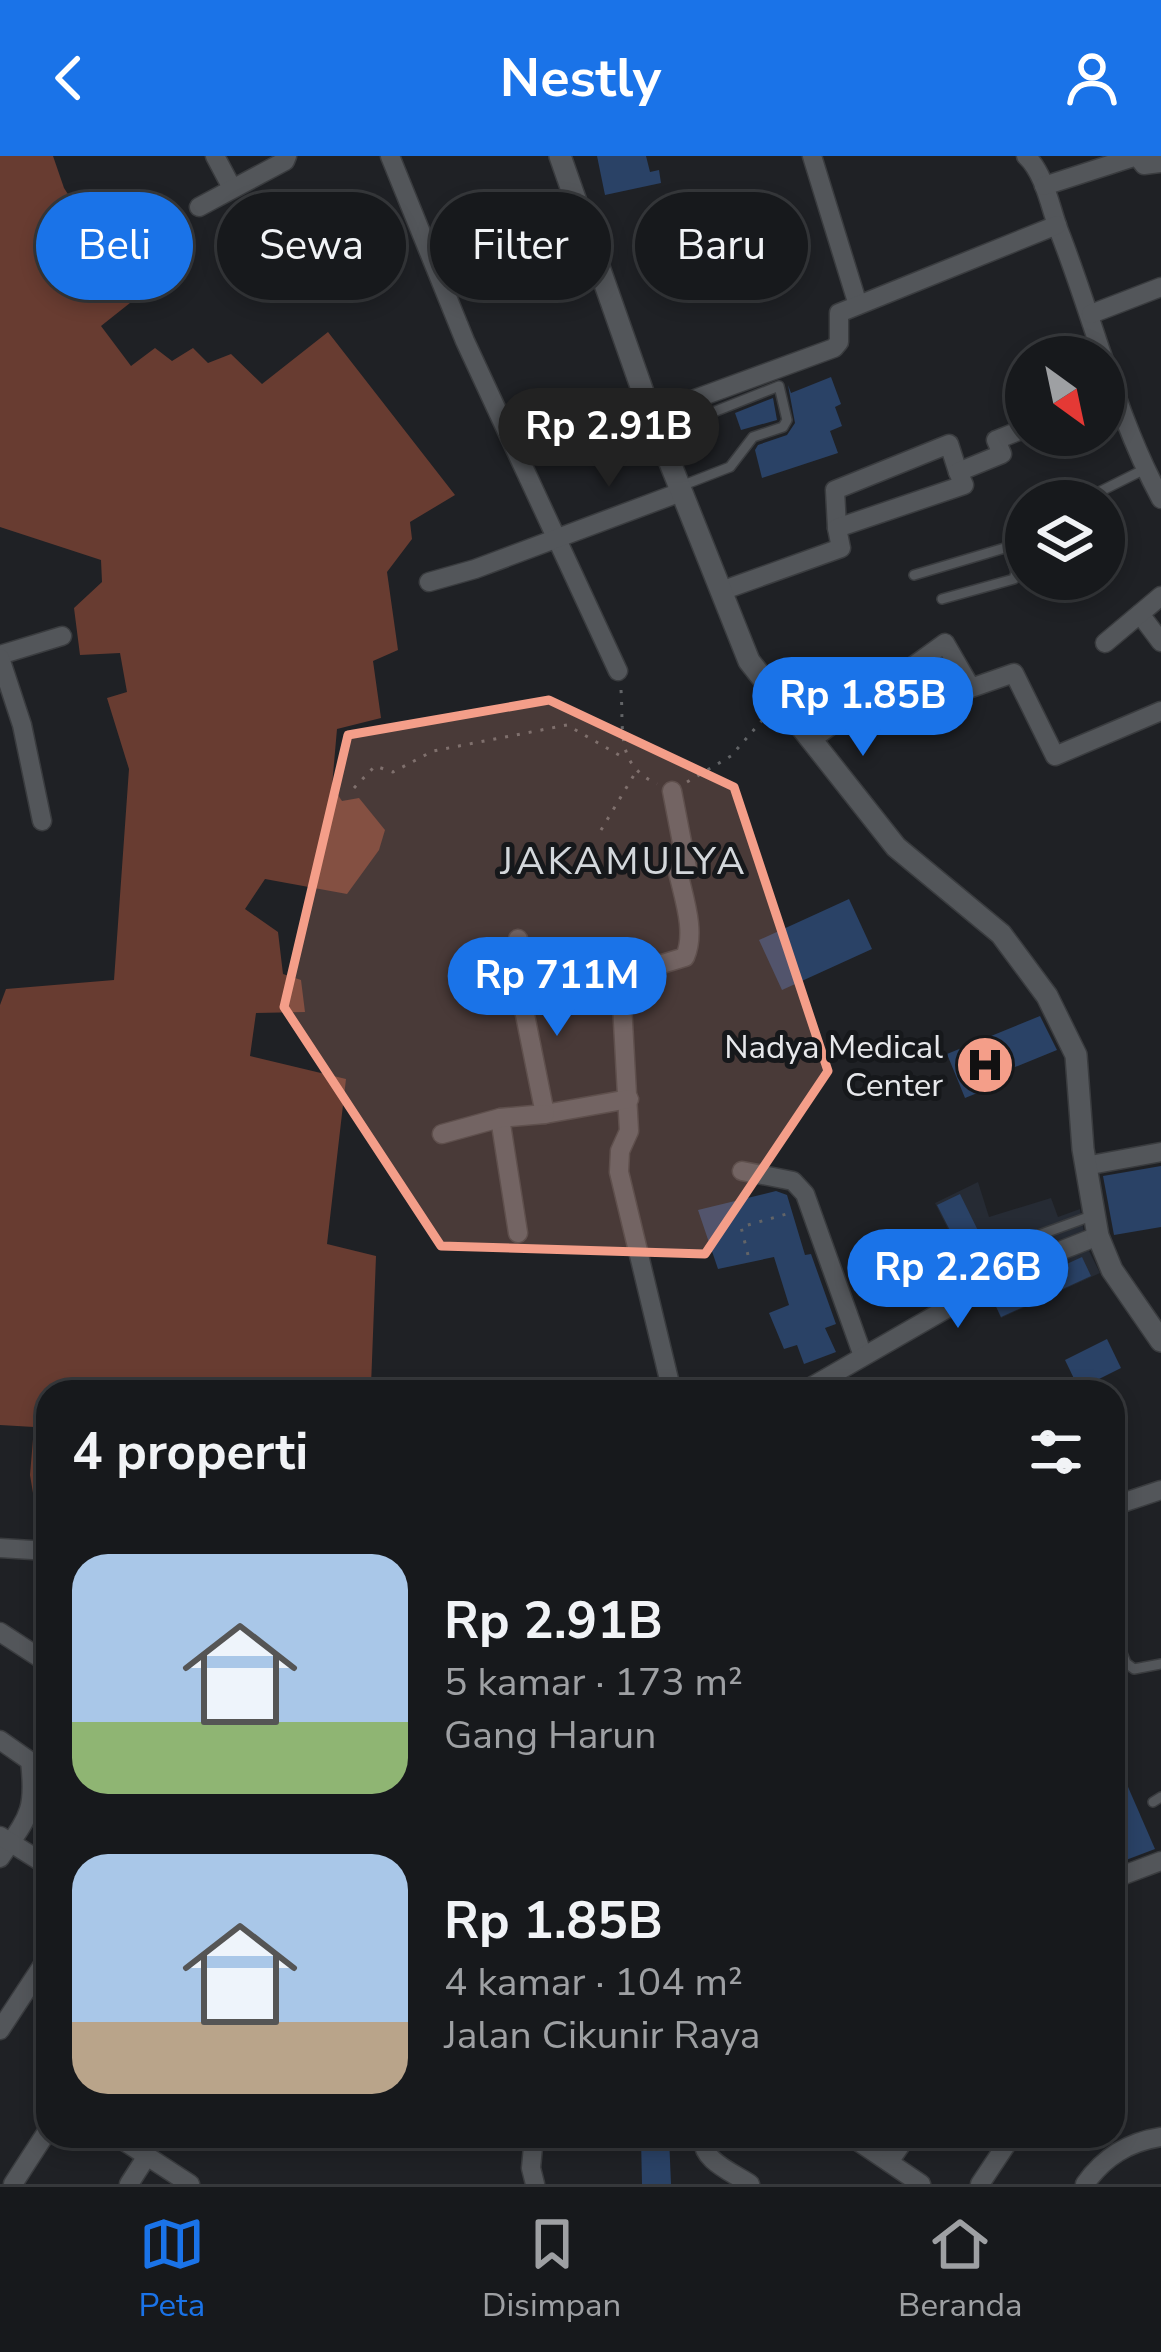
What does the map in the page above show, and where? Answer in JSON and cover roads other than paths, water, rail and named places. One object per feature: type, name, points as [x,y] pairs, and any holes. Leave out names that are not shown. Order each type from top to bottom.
[{"type":"street","points":[[215,156],[232,188]]},
{"type":"street","points":[[199,207],[287,156]]},
{"type":"street","points":[[390,156],[465,340],[618,671]]},
{"type":"street","points":[[560,156],[654,424],[749,661],[896,847],[1001,934],[1036,978],[1076,1055],[1085,1166],[1096,1226],[1112,1270],[1160,1338]]},
{"type":"street","points":[[812,156],[857,304]]},
{"type":"street","points":[[1026,156],[1044,186],[1096,336]]},
{"type":"street","points":[[1044,186],[1137,156],[1144,165],[1161,163]]},
{"type":"street","points":[[654,424],[834,348],[839,342],[838,313],[1057,225]]},
{"type":"street","points":[[1091,314],[1161,287]]},
{"type":"street","points":[[1125,420],[1153,466],[1161,500]]},
{"type":"street","points":[[958,472],[1002,454],[996,440],[1005,436]]},
{"type":"street","points":[[721,591],[841,548],[837,528],[835,490],[949,444],[964,485],[837,528]]},
{"type":"street","points":[[429,581],[680,489]]},
{"type":"street","points":[[1105,644],[1161,596]]},
{"type":"street","points":[[1140,614],[1161,642]]},
{"type":"street","points":[[42,821],[22,725],[0,656],[62,637]]},
{"type":"street","points":[[812,740],[945,643],[971,688],[1014,673],[1055,756],[1161,711]]},
{"type":"street","points":[[669,1380],[619,1172],[620,1151],[629,1131],[621,986],[636,972],[685,957],[690,950],[679,872],[687,868],[672,791]]},
{"type":"street","points":[[518,939],[521,995],[545,1114]]},
{"type":"street","points":[[442,1134],[500,1118],[629,1099]]},
{"type":"street","points":[[500,1118],[518,1233]]},
{"type":"street","points":[[1085,1166],[1161,1152]]},
{"type":"street","points":[[742,1171],[793,1181],[809,1208],[863,1356]]},
{"type":"street","points":[[822,1380],[962,1297],[1096,1226]]},
{"type":"street","points":[[1125,1502],[1161,1490]]},
{"type":"street","points":[[0,1549],[36,1550]]},
{"type":"street","points":[[0,1632],[36,1655]]},
{"type":"street","points":[[0,1740],[30,1761],[34,1797],[32,1809],[4,1846],[36,1861]]},
{"type":"street","points":[[1125,1874],[1161,1861]]},
{"type":"street","points":[[0,2030],[36,1977]]},
{"type":"street","points":[[1085,2184],[1101,2162],[1143,2140],[1161,2137]]},
{"type":"street","points":[[13,2184],[37,2148]]},
{"type":"street","points":[[135,2148],[190,2184]]},
{"type":"street","points":[[533,2148],[535,2184]]},
{"type":"street","points":[[704,2148],[704,2153],[750,2184]]},
{"type":"street","points":[[868,2148],[921,2184]]},
{"type":"street","points":[[889,2162],[899,2148]]},
{"type":"street","points":[[980,2184],[1004,2148]]},
{"type":"street","points":[[129,2184],[147,2156]]},
{"type":"lane","points":[[654,424],[778,386],[787,421],[783,427],[753,437],[730,467],[680,489]]},
{"type":"lane","points":[[1124,480],[1153,466]]},
{"type":"lane","points":[[914,575],[1005,548]]},
{"type":"lane","points":[[942,599],[1005,582]]},
{"type":"lane","points":[[1039,1235],[1096,1226]]},
{"type":"lane","points":[[941,1292],[956,1285],[962,1297]]},
{"type":"lane","points":[[1125,1661],[1134,1669],[1161,1664]]},
{"type":"place","name":"Nadya Medical Center","points":[[985,1065]]},
{"type":"district","name":"JAKAMULYA","points":[[624,860]]}]
